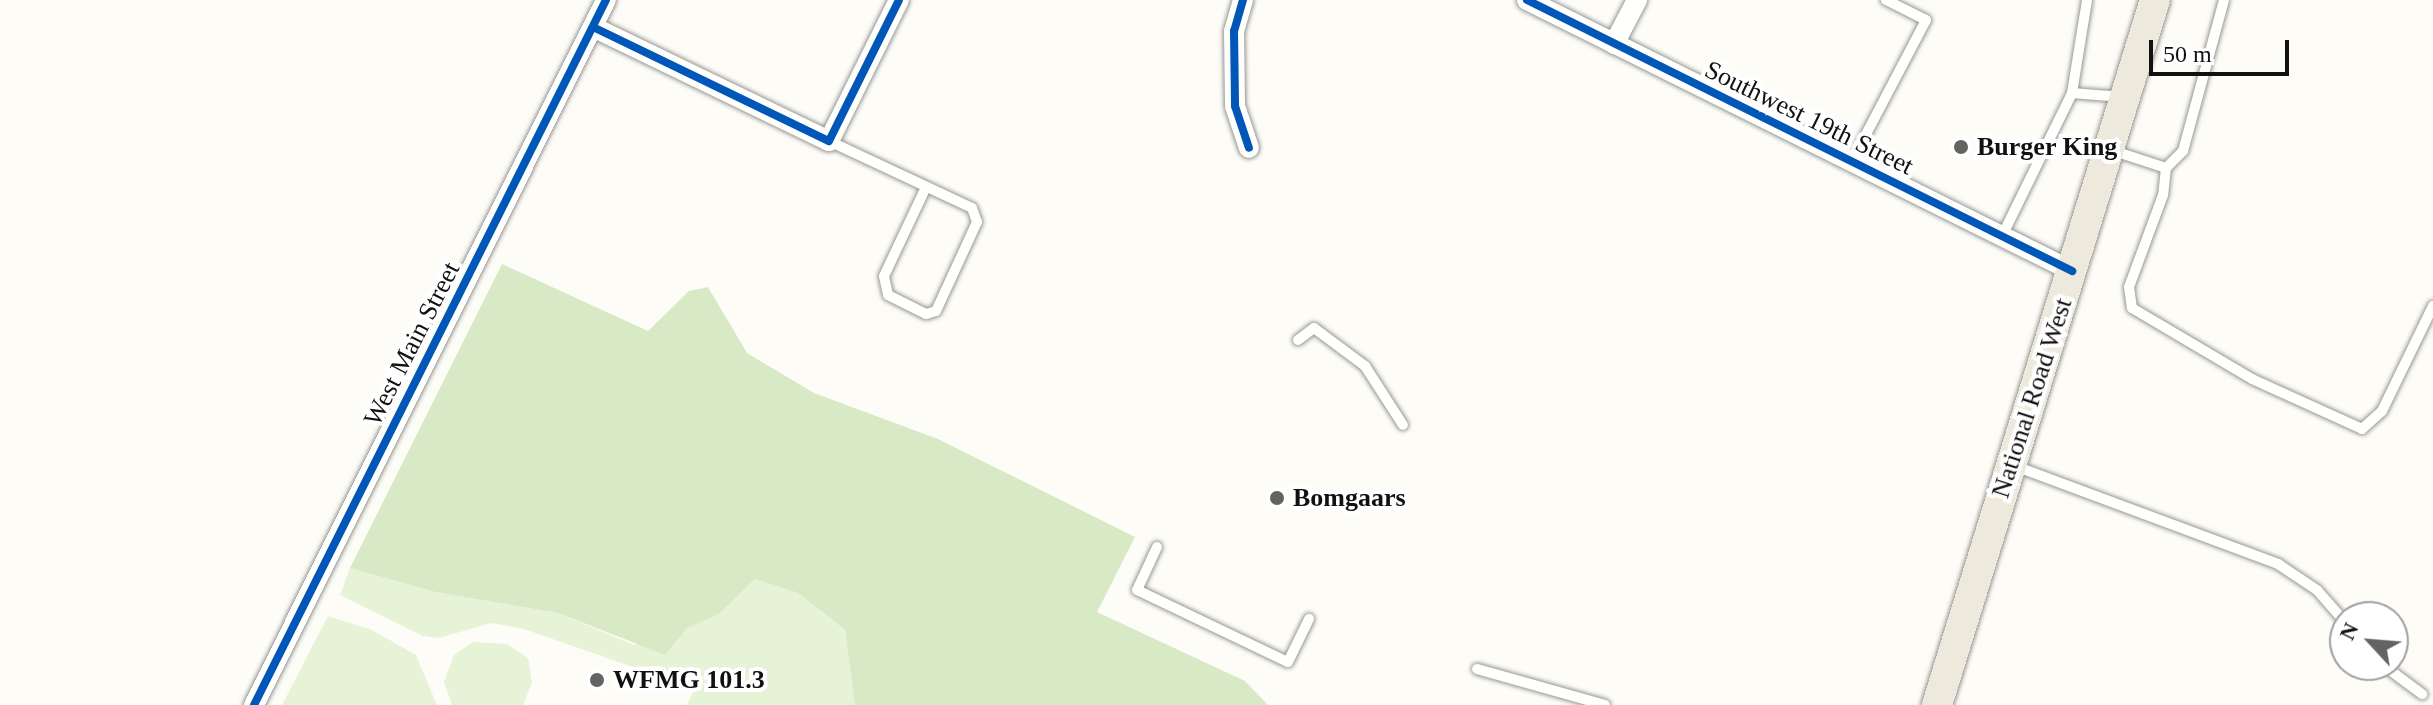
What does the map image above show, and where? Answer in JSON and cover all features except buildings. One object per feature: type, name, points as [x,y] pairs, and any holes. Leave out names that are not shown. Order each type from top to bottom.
[{"type":"main road","name":"National Road West","points":[[1937,705],[2155,0]]},
{"type":"street","name":"West Main Street","points":[[254,705],[606,0]]},
{"type":"street","points":[[593,27],[829,141],[899,0]]},
{"type":"street","points":[[1243,0],[1234,31],[1235,106],[1249,148]]},
{"type":"street","name":"Southwest 19th Street","points":[[1527,0],[2072,271]]},
{"type":"street","points":[[1614,44],[1637,0]]},
{"type":"lane","points":[[1852,161],[1926,20],[1886,0]]},
{"type":"lane","points":[[2002,236],[2072,93],[2087,0]]},
{"type":"lane","points":[[2224,0],[2183,151],[2166,168],[2163,195],[2129,287],[2132,308],[2252,379],[2362,429],[2382,411],[2433,306]]},
{"type":"lane","points":[[2072,93],[2125,97]]},
{"type":"lane","points":[[829,141],[972,208],[977,222],[936,311],[926,314],[888,295],[884,276],[926,187]]},
{"type":"lane","points":[[2110,149],[2166,168]]},
{"type":"lane","points":[[1298,340],[1314,328],[1365,366],[1403,425]]},
{"type":"lane","points":[[2011,464],[2278,564],[2317,590],[2329,604]]},
{"type":"lane","points":[[1157,547],[1137,590],[1164,604],[1288,662],[1309,619]]},
{"type":"lane","points":[[1477,669],[1605,705]]},
{"type":"lane","points":[[2405,681],[2422,694]]},
{"type":"green space","points":[[502,264],[648,331],[689,291],[708,287],[747,353],[814,393],[938,439],[1135,537],[1097,612],[1245,681],[1268,705],[855,705],[845,630],[798,593],[755,579],[719,614],[687,628],[665,655],[558,613],[435,592],[350,568]]},
{"type":"green space","points":[[350,568],[435,592],[558,613],[634,645],[719,614],[755,579],[798,593],[845,630],[855,705],[687,705],[694,690],[659,666],[633,667],[524,629],[491,623],[439,638],[423,636],[340,595]]},
{"type":"green space","points":[[328,616],[372,630],[416,655],[437,705],[282,705]]},
{"type":"green space","points":[[473,642],[507,644],[528,658],[532,683],[523,705],[452,705],[444,682],[454,655]]},
{"type":"cycle path","points":[[254,705],[606,0]]},
{"type":"cycle path","points":[[593,27],[829,141],[899,0]]},
{"type":"cycle path","points":[[1243,0],[1234,31],[1235,106],[1249,148]]},
{"type":"cycle path","points":[[1527,0],[2072,271]]},
{"type":"place","name":"Burger King","points":[[1961,147]]},
{"type":"place","name":"Bomgaars","points":[[1277,498]]},
{"type":"place","name":"WFMG 101.3","points":[[597,680]]}]
